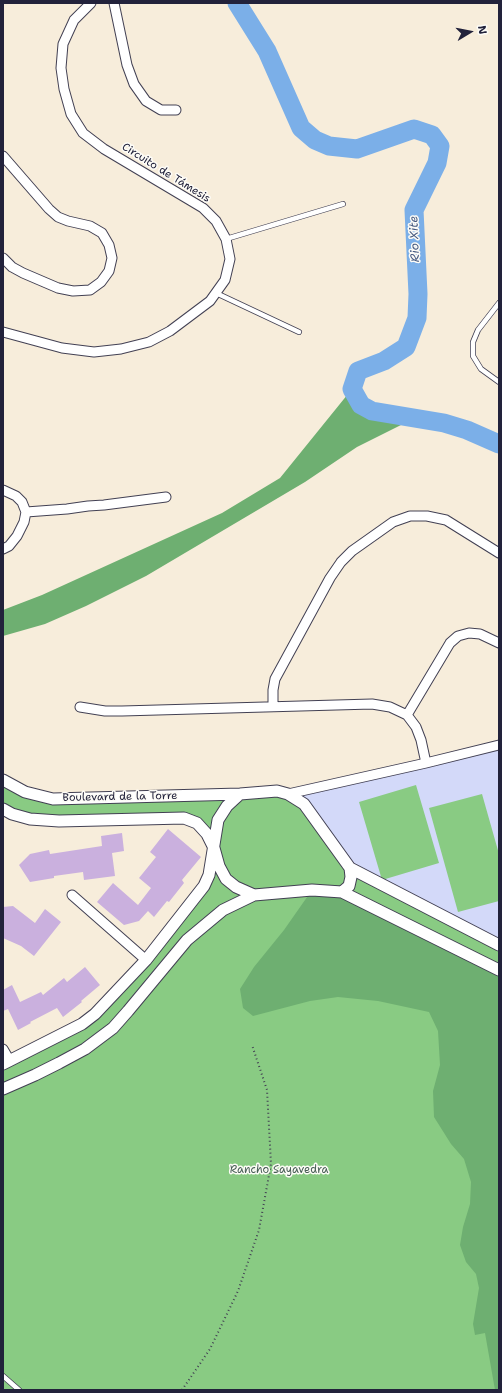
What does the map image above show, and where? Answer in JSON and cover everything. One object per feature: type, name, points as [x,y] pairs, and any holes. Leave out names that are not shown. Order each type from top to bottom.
[{"type":"street","name":"Circuito de Támesis","points":[[3,332],[62,348],[94,352],[121,349],[148,342],[170,331],[210,302],[225,280],[230,258],[226,239],[216,221],[203,208],[104,148],[83,133],[71,114],[64,89],[61,68],[63,44],[74,20],[91,3]]},
{"type":"street","points":[[114,3],[127,65],[134,84],[146,101],[161,110],[176,110]]},
{"type":"street","points":[[3,156],[49,209],[58,217],[90,226],[102,234],[109,244],[112,258],[109,271],[101,282],[90,290],[73,291],[58,288],[23,273],[12,267],[3,258]]},
{"type":"street","points":[[3,490],[16,496],[22,502],[26,512],[24,522],[17,536],[9,546],[3,550]]},
{"type":"street","points":[[26,512],[67,509],[166,497]]},
{"type":"street","points":[[274,706],[273,690],[276,679],[330,578],[341,562],[352,551],[393,522],[410,516],[427,516],[446,520],[499,553]]},
{"type":"street","points":[[407,715],[450,643],[458,636],[469,633],[480,634],[499,643]]},
{"type":"street","points":[[80,707],[105,711],[122,711],[372,704],[390,707],[407,715],[416,727],[421,740],[426,763]]},
{"type":"street","points":[[288,794],[499,745]]},
{"type":"street","name":"Boulevard de la Torre","points":[[3,780],[25,792],[53,799],[240,794]]},
{"type":"street","points":[[3,1049],[6,1062],[82,1024],[95,1014],[146,960],[204,886],[209,875],[218,820],[226,806],[240,794],[277,791],[288,794],[304,804],[350,868],[499,945]]},
{"type":"street","name":"Boulevard de la Torre","points":[[3,809],[12,814],[30,819],[59,821],[184,818],[197,823],[206,834],[214,848]]},
{"type":"street","points":[[214,848],[219,866],[226,879],[236,887],[254,895]]},
{"type":"street","points":[[342,892],[348,886],[351,877],[350,868]]},
{"type":"street","points":[[3,1089],[59,1064],[84,1049],[112,1028],[187,940],[223,910],[254,895],[312,890],[342,892],[499,970]]},
{"type":"street","points":[[72,895],[146,960]]},
{"type":"lane","points":[[226,239],[343,204]]},
{"type":"lane","points":[[216,293],[299,332]]},
{"type":"lane","points":[[499,303],[478,330],[473,342],[474,356],[481,368],[499,382]]},
{"type":"lane","points":[[3,1376],[19,1390]]},
{"type":"path","points":[[182,1390],[210,1349],[234,1299],[259,1230],[271,1164],[267,1090],[252,1046]]},
{"type":"shaded area","points":[[499,744],[499,944],[350,868],[289,794]]},
{"type":"green space","points":[[352,389],[361,405],[372,411],[415,418],[357,447],[305,482],[146,576],[86,606],[45,624],[3,636],[3,610],[42,595],[222,513],[280,478]]},
{"type":"green space","name":"Rancho Sayavedra","points":[[3,780],[53,799],[264,792],[297,799],[350,868],[499,945],[499,1390],[3,1390],[3,1064],[95,1014],[204,886],[214,849],[198,822],[59,821],[3,809]]},
{"type":"green space","points":[[416,785],[439,863],[382,880],[359,802]]},
{"type":"green space","points":[[482,794],[499,854],[499,901],[458,912],[429,808]]},
{"type":"green space","points":[[312,890],[342,892],[499,970],[499,1390],[495,1390],[485,1333],[475,1335],[473,1324],[479,1288],[476,1274],[466,1262],[460,1245],[463,1227],[470,1204],[471,1182],[464,1159],[451,1144],[434,1117],[433,1091],[440,1065],[438,1031],[429,1012],[378,1001],[338,997],[310,1001],[253,1016],[243,1008],[240,989],[254,967],[284,930]]},
{"type":"building","points":[[168,829],[201,857],[182,880],[184,883],[169,902],[167,901],[154,917],[148,911],[139,921],[124,925],[97,902],[113,883],[138,905],[151,888],[139,878],[156,857],[150,852]]},
{"type":"building","points":[[122,833],[124,851],[112,853],[115,876],[84,880],[83,872],[54,876],[54,878],[30,882],[19,865],[30,854],[49,850],[50,854],[102,846],[101,836]]},
{"type":"building","points":[[13,906],[35,923],[45,909],[61,922],[34,956],[21,946],[3,938],[3,907]]},
{"type":"building","points":[[85,967],[100,985],[63,1017],[57,1008],[18,1030],[8,1009],[3,1011],[3,990],[12,985],[20,1002],[41,992],[43,995],[64,978],[67,982]]},
{"type":"waterway","name":"Rio Xite","points":[[237,3],[267,51],[301,128],[315,140],[329,146],[357,149],[414,129],[432,135],[440,146],[437,163],[414,210],[418,294],[417,318],[406,347],[384,361],[358,371],[352,389],[361,405],[372,411],[444,423],[467,430],[499,444]]}]
